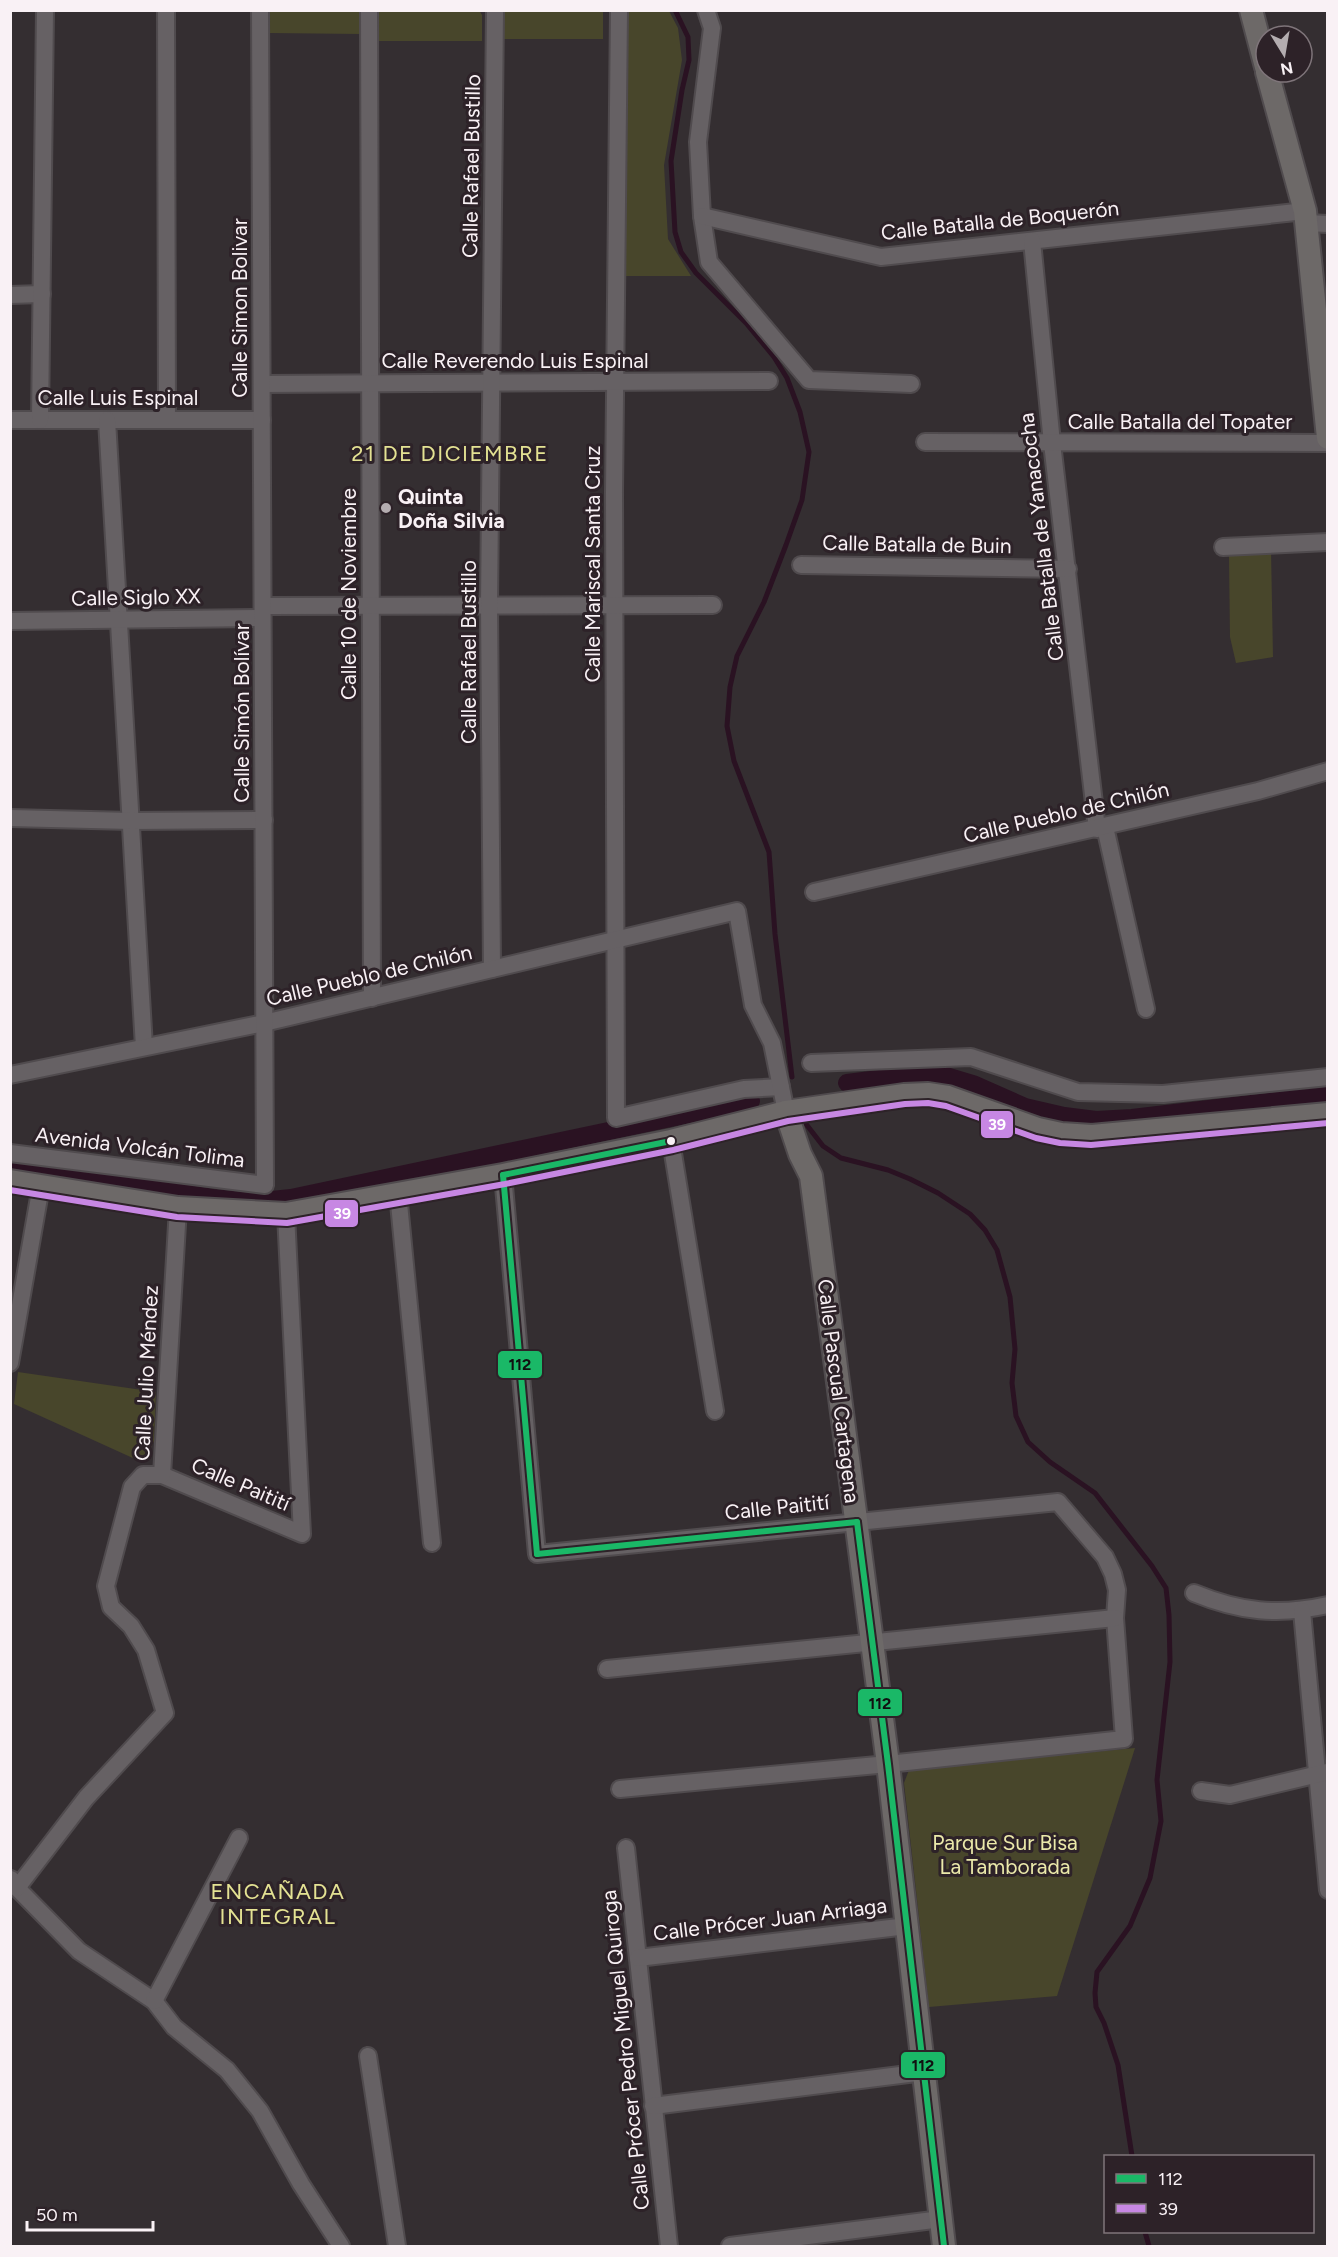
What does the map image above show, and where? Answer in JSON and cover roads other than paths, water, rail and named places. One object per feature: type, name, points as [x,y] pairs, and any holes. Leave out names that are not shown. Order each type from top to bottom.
[{"type":"street","points":[[40,420],[45,10]]},
{"type":"street","points":[[166,10],[167,420]]},
{"type":"street","name":"Calle Simon Bolivar","points":[[260,10],[263,612]]},
{"type":"street","name":"Calle 10 de Noviembre","points":[[369,10],[372,998]]},
{"type":"street","name":"Calle Rafael Bustillo","points":[[492,969],[489,605],[495,10]]},
{"type":"street","name":"Calle Mariscal Santa Cruz","points":[[619,10],[614,605],[616,1118],[744,1089],[781,1086]]},
{"type":"street","points":[[706,10],[712,28],[698,142],[702,216],[709,262],[809,380],[911,384]]},
{"type":"street","points":[[1271,84],[1313,220],[1328,441]]},
{"type":"street","name":"Calle Batalla de Boquerón","points":[[702,216],[837,249],[881,257],[1032,241],[1313,220]]},
{"type":"street","name":"Calle Batalla de Yanacocha","points":[[1032,241],[1052,444],[1101,828],[1146,1009]]},
{"type":"street","points":[[10,294],[42,294]]},
{"type":"street","name":"Calle Reverendo Luis Espinal","points":[[262,384],[769,381]]},
{"type":"street","name":"Calle Luis Espinal","points":[[10,420],[262,420]]},
{"type":"street","points":[[107,420],[144,1047]]},
{"type":"street","name":"Calle Batalla del Topater","points":[[925,442],[1052,444],[1328,441]]},
{"type":"street","points":[[1223,547],[1328,542]]},
{"type":"street","name":"Calle Batalla de Buin","points":[[801,565],[1068,569]]},
{"type":"street","name":"Calle Siglo XX","points":[[10,621],[119,620],[371,606],[713,605]]},
{"type":"street","name":"Calle Simón Bolívar","points":[[263,612],[264,820]]},
{"type":"street","name":"Calle Pueblo de Chilón","points":[[814,892],[1101,828],[1258,791],[1328,771]]},
{"type":"street","points":[[10,818],[131,821],[264,820],[264,1023]]},
{"type":"street","name":"Calle Pueblo de Chilón","points":[[10,1075],[264,1023],[737,911],[753,1005],[772,1043],[781,1086]]},
{"type":"street","name":"Avenida Volcán Tolima","points":[[10,1153],[265,1185],[264,1023]]},
{"type":"street","points":[[811,1063],[971,1057],[1078,1092],[1163,1094],[1328,1077]]},
{"type":"street","points":[[781,1086],[786,1112]]},
{"type":"street","points":[[10,1181],[178,1208],[286,1214],[503,1175],[671,1141],[786,1112],[904,1095],[928,1094],[948,1097],[1038,1129],[1061,1134],[1092,1136],[1328,1114]]},
{"type":"street","name":"Calle Pascual Cartagena","points":[[786,1112],[800,1154],[811,1176],[873,1643],[944,2247]]},
{"type":"street","points":[[671,1141],[715,1411]]},
{"type":"street","name":"Calle Paitití","points":[[503,1175],[537,1554],[1058,1502],[1105,1557],[1117,1590],[1115,1618]]},
{"type":"street","points":[[10,1363],[41,1186]]},
{"type":"street","points":[[398,1193],[432,1543]]},
{"type":"street","name":"Calle Julio Méndez","points":[[14,1883],[86,1798],[165,1713],[146,1650],[131,1626],[111,1607],[106,1586],[132,1487],[142,1475],[162,1475],[178,1208]]},
{"type":"street","name":"Calle Paitití","points":[[162,1475],[302,1534],[286,1214]]},
{"type":"street","points":[[1194,1593],[1222,1604],[1263,1612],[1302,1611],[1328,1605]]},
{"type":"street","points":[[1302,1611],[1322,1773],[1328,1890]]},
{"type":"street","points":[[607,1669],[1115,1618],[1124,1739],[620,1789]]},
{"type":"street","points":[[1202,1791],[1230,1795],[1322,1773]]},
{"type":"street","points":[[154,2001],[239,1838]]},
{"type":"street","name":"Calle Prócer Pedro Miguel Quiroga","points":[[626,1848],[669,2247]]},
{"type":"street","points":[[14,1883],[79,1951],[154,2001],[174,2027],[227,2070],[260,2111],[301,2184],[342,2247]]},
{"type":"street","name":"Calle Prócer Juan Arriaga","points":[[638,1958],[907,1926]]},
{"type":"street","points":[[368,2056],[397,2247]]},
{"type":"street","points":[[653,2106],[924,2072]]},
{"type":"street","points":[[730,2247],[940,2219]]},
{"type":"waterway","points":[[675,10],[688,37],[689,60],[671,161],[675,232],[681,252],[696,273],[746,323],[774,357],[787,378],[800,412],[809,452],[802,500],[764,602],[737,656],[730,687],[727,726],[734,761],[769,852],[775,934],[792,1077]]},
{"type":"waterway","points":[[847,1083],[920,1074],[943,1075],[973,1084],[1025,1107],[1064,1116],[1096,1120],[1132,1118],[1328,1095]]},
{"type":"waterway","points":[[10,1167],[252,1202],[291,1198],[751,1101]]},
{"type":"waterway","points":[[806,1124],[823,1146],[841,1158],[888,1170],[910,1179],[938,1193],[970,1214],[985,1230],[997,1250],[1010,1297],[1015,1349],[1012,1383],[1016,1416],[1028,1442],[1050,1462],[1095,1493],[1152,1566],[1166,1588],[1170,1662],[1157,1780],[1161,1821],[1150,1878],[1130,1926],[1097,1972],[1095,1993],[1096,2007],[1104,2023],[1118,2065],[1132,2155]]},
{"type":"waterway","points":[[1145,2233],[1149,2246]]},
{"type":"place","name":"Quinta Doña Silvia","points":[[386,508]]},
{"type":"district","name":"21 DE DICIEMBRE","points":[[450,453]]},
{"type":"district","name":"ENCAÑADA INTEGRAL","points":[[278,1904]]},
{"type":"park label","name":"Parque Sur Bisa La Tamborada","points":[[1005,1854]]}]
